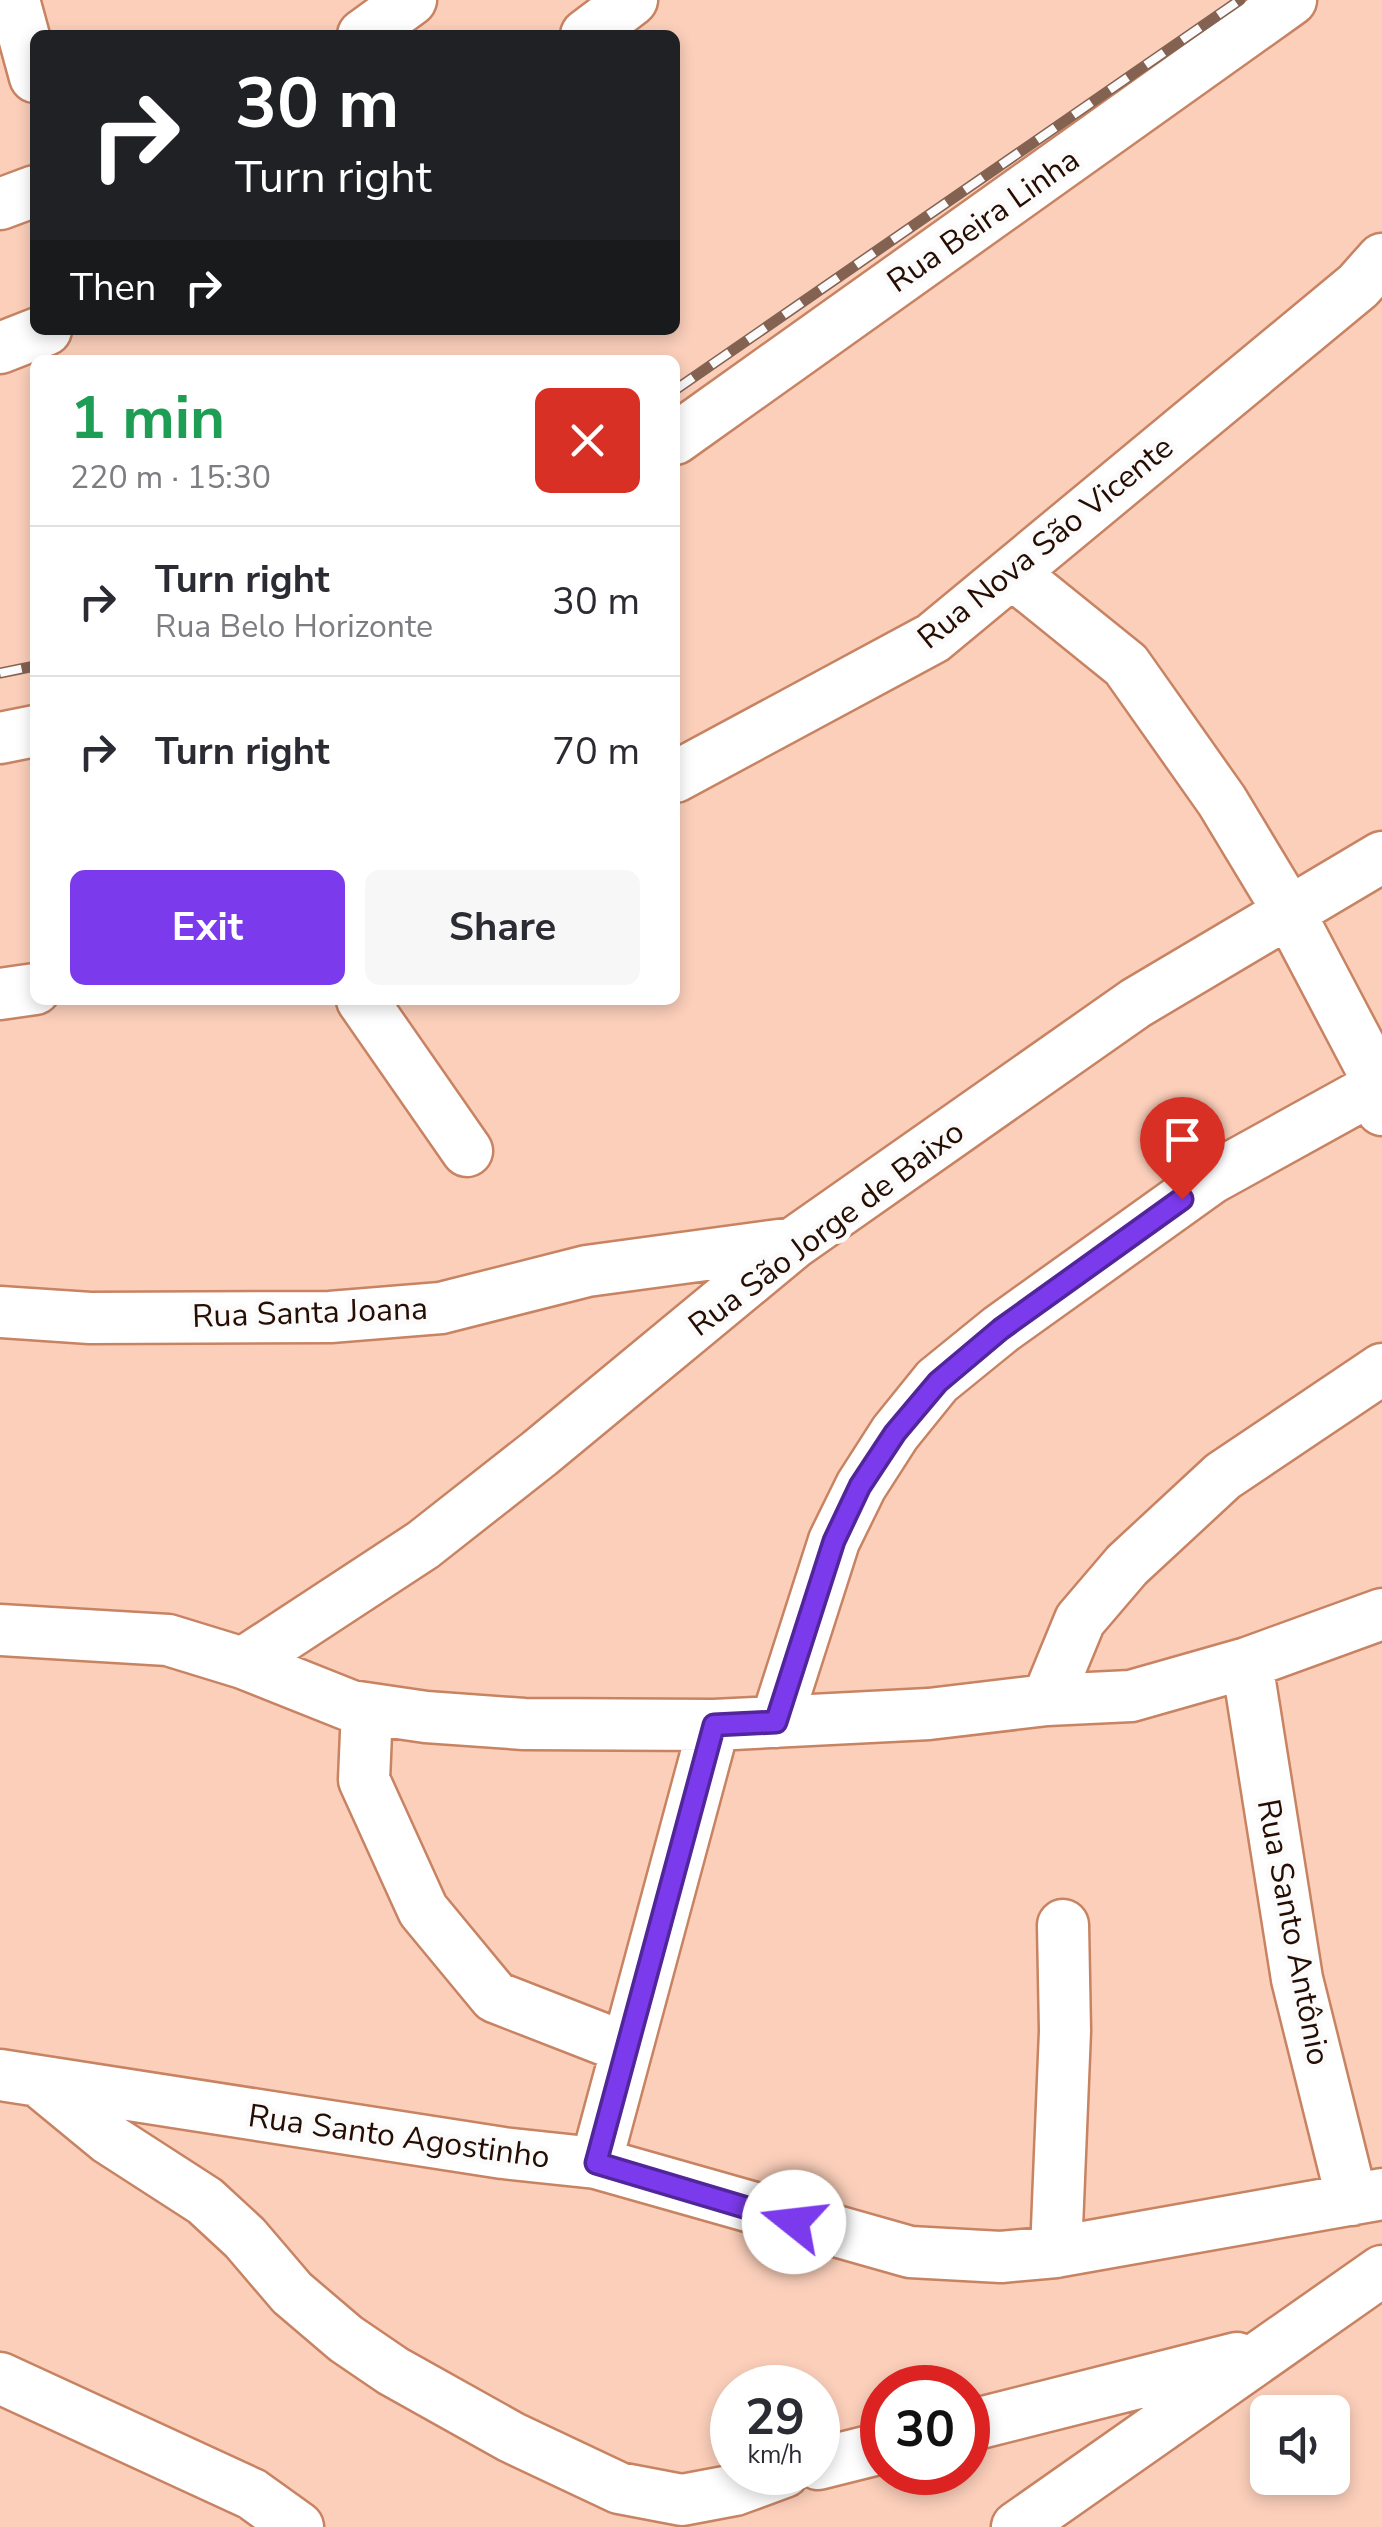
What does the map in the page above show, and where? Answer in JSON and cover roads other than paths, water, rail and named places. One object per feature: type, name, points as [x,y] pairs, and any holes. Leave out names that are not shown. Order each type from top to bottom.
[{"type":"street","points":[[14,0],[30,59]]},
{"type":"street","points":[[370,30],[411,0]]},
{"type":"street","points":[[593,30],[632,0]]},
{"type":"street","name":"Rua Beira Linha","points":[[680,435],[1291,0]]},
{"type":"street","points":[[0,204],[30,193]]},
{"type":"street","name":"Rua Nova São Vicente","points":[[680,775],[933,638],[1374,281]]},
{"type":"street","points":[[0,348],[33,335]]},
{"type":"street","points":[[776,1722],[834,1541],[860,1486],[886,1446],[938,1382],[1001,1329],[1212,1178],[1381,1093],[1289,912],[1222,801],[1126,665],[1012,573]]},
{"type":"street","points":[[0,738],[30,733]]},
{"type":"street","name":"Rua São Jorge de Baixo","points":[[242,1663],[422,1545],[794,1243],[1136,1003],[1382,858]]},
{"type":"street","points":[[0,994],[30,991]]},
{"type":"street","points":[[365,1005],[467,1151]]},
{"type":"street","name":"Rua Santa Joana","points":[[0,1312],[90,1318],[330,1318],[441,1308],[587,1271],[794,1243]]},
{"type":"street","points":[[1047,1700],[1080,1620],[1127,1566],[1224,1476],[1382,1369]]},
{"type":"street","points":[[0,1630],[168,1640],[368,1709],[426,1717],[524,1724],[714,1725],[929,1714],[1047,1700],[1131,1696],[1247,1663],[1382,1614]]},
{"type":"street","name":"Rua Santo Antônio","points":[[1247,1663],[1297,1979],[1367,2197]]},
{"type":"street","points":[[368,1709],[364,1780],[423,1910],[495,1998],[626,2048]]},
{"type":"street","points":[[596,2163],[714,1725]]},
{"type":"street","points":[[1056,2252],[1065,2031],[1063,1925]]},
{"type":"street","points":[[20,2079],[205,2200],[292,2292],[346,2339],[393,2371],[511,2437],[619,2488],[682,2500],[710,2495]]},
{"type":"street","name":"Rua Santo Agostinho","points":[[20,2079],[503,2153],[596,2163],[910,2252],[1001,2258],[1056,2252],[1367,2197]]},
{"type":"street","points":[[1018,2527],[1382,2270]]},
{"type":"street","points":[[990,2420],[1266,2350]]},
{"type":"street","points":[[0,2378],[252,2494],[298,2527]]},
{"type":"railway","points":[[680,387],[1240,0]]},
{"type":"railway","points":[[0,673],[30,667]]}]
